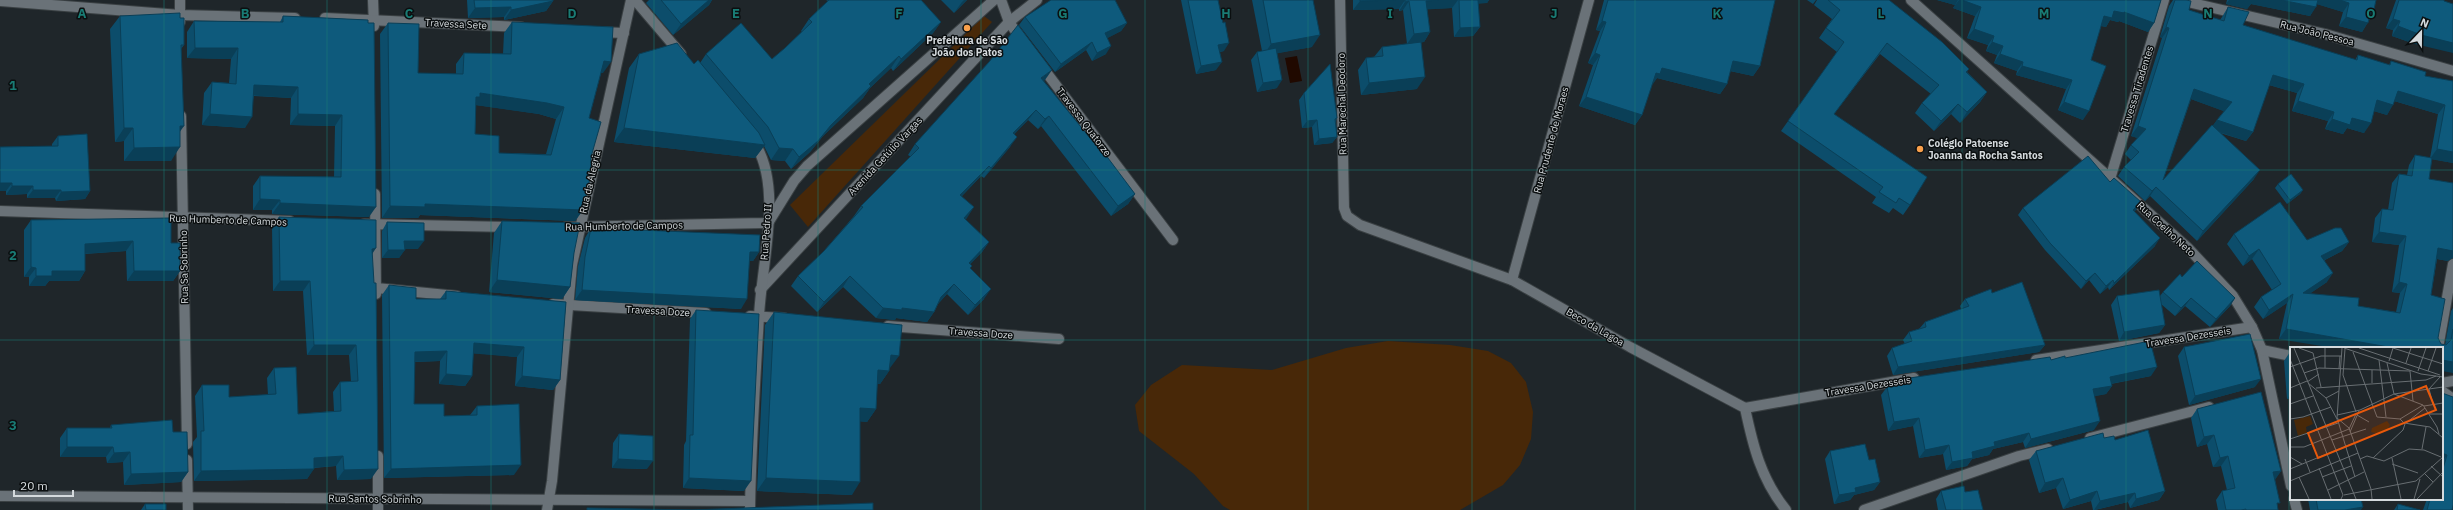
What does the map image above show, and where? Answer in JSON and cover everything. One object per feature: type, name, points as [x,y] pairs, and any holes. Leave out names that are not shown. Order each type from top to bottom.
[{"type":"street","points":[[180,0],[180,31]]},
{"type":"street","points":[[373,0],[374,35]]},
{"type":"street","name":"Rua da Alegria","points":[[547,506],[552,481],[572,265],[631,0]]},
{"type":"street","points":[[635,0],[686,60]]},
{"type":"street","points":[[768,223],[794,181],[807,166],[994,0]]},
{"type":"street","name":"Travessa Quatorze","points":[[1001,0],[1009,22],[1174,240]]},
{"type":"street","points":[[1009,22],[1038,0]]},
{"type":"street","name":"Rua Marechal Deodoro","points":[[1340,0],[1344,208]]},
{"type":"street","name":"Rua Prudente de Moraes","points":[[1512,280],[1589,0]]},
{"type":"street","name":"Rua Coelho Neto","points":[[1911,0],[2188,248],[2232,296],[2252,327],[2262,350],[2267,392],[2290,482]]},
{"type":"street","name":"Travessa Tiradentes","points":[[2110,179],[2164,0]]},
{"type":"street","name":"Rua João Pessoa","points":[[2179,0],[2325,34],[2453,71]]},
{"type":"street","name":"Travessa Sete","points":[[0,1],[180,16],[374,19],[530,28]]},
{"type":"street","name":"Avenida Getúlio Vargas","points":[[760,290],[1009,22]]},
{"type":"street","points":[[585,31],[624,33]]},
{"type":"street","name":"Rua Sa Sobrinho","points":[[181,109],[188,510]]},
{"type":"street","name":"Rua Pedro II","points":[[745,131],[755,143],[766,165],[768,223],[758,316],[750,506]]},
{"type":"street","points":[[375,185],[377,304]]},
{"type":"street","name":"Beco da Lagoa","points":[[1344,208],[1347,216],[1360,225],[1512,280],[1630,347],[1744,408]]},
{"type":"street","name":"Rua Humberto de Campos","points":[[0,211],[298,222]]},
{"type":"street","points":[[352,223],[524,227]]},
{"type":"street","name":"Rua Humberto de Campos","points":[[556,227],[580,228],[768,223]]},
{"type":"street","points":[[2438,347],[2453,264]]},
{"type":"street","points":[[376,288],[468,297]]},
{"type":"street","name":"Travessa Doze","points":[[545,304],[719,314]]},
{"type":"street","points":[[743,315],[798,319]]},
{"type":"street","name":"Travessa Doze","points":[[877,325],[1059,340]]},
{"type":"street","name":"Travessa Dezesseis","points":[[2024,362],[2252,327]]},
{"type":"street","points":[[2262,350],[2290,356]]},
{"type":"street","name":"Travessa Dezesseis","points":[[1744,408],[1922,377]]},
{"type":"street","points":[[2443,383],[2453,381]]},
{"type":"street","points":[[2443,392],[2453,399]]},
{"type":"street","points":[[2080,440],[2218,404]]},
{"type":"street","points":[[1744,408],[1753,448],[1763,475],[1773,494],[1786,510]]},
{"type":"street","points":[[378,444],[378,510]]},
{"type":"street","points":[[1864,510],[2019,456],[2057,446]]},
{"type":"street","name":"Rua Santos Sobrinho","points":[[0,496],[188,496],[378,499],[547,506],[750,506]]},
{"type":"street","points":[[2294,500],[2297,510]]},
{"type":"shaded area","points":[[984,16],[992,22],[808,227],[790,205]]},
{"type":"shaded area","points":[[1297,56],[1302,81],[1290,83],[1285,58]]},
{"type":"shaded area","points":[[1388,341],[1450,345],[1488,351],[1511,363],[1526,382],[1533,412],[1531,439],[1520,465],[1503,485],[1460,510],[1230,510],[1223,506],[1194,474],[1139,431],[1135,405],[1151,385],[1182,365],[1272,370],[1346,348]]},
{"type":"building","points":[[474,0],[553,1],[511,10],[511,7],[475,8]]},
{"type":"building","points":[[661,0],[709,0],[681,24]]},
{"type":"building","points":[[829,0],[921,0],[941,22],[901,59],[899,56],[869,84],[871,86],[831,125],[818,141],[799,157],[793,149],[779,148],[768,127],[706,54],[741,23],[772,59],[812,22],[809,19]]},
{"type":"building","points":[[1051,0],[1115,0],[1127,23],[1105,33],[1111,46],[1097,53],[1092,42],[1061,64],[1025,17]]},
{"type":"building","points":[[1188,0],[1218,0],[1223,23],[1225,22],[1229,43],[1218,45],[1222,62],[1201,66]]},
{"type":"building","points":[[1263,0],[1313,0],[1320,35],[1271,44]]},
{"type":"building","points":[[1360,0],[1396,0],[1360,1]]},
{"type":"building","points":[[1405,0],[1439,0],[1426,1],[1430,32],[1414,34],[1409,1],[1405,2]]},
{"type":"building","points":[[1459,0],[1478,0],[1480,27],[1460,28]]},
{"type":"building","points":[[1608,0],[1775,0],[1760,66],[1733,61],[1727,84],[1662,68],[1660,74],[1656,73],[1642,115],[1586,97],[1600,55],[1595,53],[1606,22],[1602,21]]},
{"type":"building","points":[[1828,0],[1889,0],[1942,42],[1969,69],[1966,72],[1987,92],[1967,112],[1958,104],[1941,121],[1922,103],[1939,85],[1887,43],[1834,114],[1927,177],[1910,205],[1899,198],[1896,203],[1879,192],[1883,187],[1788,121],[1844,42],[1826,28],[1840,10]]},
{"type":"building","points":[[1962,0],[2161,0],[2154,23],[2124,12],[2114,11],[2112,18],[2104,16],[2091,60],[2106,66],[2089,111],[2064,102],[2072,80],[2022,66],[2023,62],[2000,54],[2003,46],[1992,42],[1994,36],[1974,29],[1981,7]]},
{"type":"building","points":[[2175,0],[2191,1],[2189,10],[2224,21],[2228,7],[2249,12],[2243,25],[2357,60],[2358,55],[2390,65],[2391,61],[2426,72],[2425,76],[2453,81],[2453,152],[2437,149],[2445,105],[2398,91],[2393,105],[2377,100],[2371,123],[2352,118],[2350,125],[2332,119],[2334,112],[2298,101],[2304,84],[2273,75],[2253,132],[2217,120],[2232,102],[2194,89],[2163,180],[2212,125],[2260,170],[2203,231],[2156,187],[2152,191],[2124,167],[2139,152],[2131,145],[2146,129],[2138,126],[2169,28],[2166,27]]},
{"type":"building","points":[[2281,0],[2318,0],[2316,7]]},
{"type":"building","points":[[2340,0],[2376,0],[2373,14],[2370,13],[2368,23],[2346,17],[2349,3]]},
{"type":"building","points":[[2399,0],[2444,0],[2453,4],[2453,43],[2421,35],[2398,26],[2400,21],[2393,19]]},
{"type":"building","points":[[180,13],[180,18],[184,18],[184,45],[181,45],[184,126],[180,126],[180,147],[134,148],[133,128],[124,128],[120,16]]},
{"type":"building","points":[[283,16],[368,20],[368,23],[374,23],[376,207],[280,203],[280,200],[260,199],[260,176],[341,177],[342,115],[298,114],[298,87],[254,85],[252,117],[210,114],[212,82],[236,84],[238,48],[195,48],[194,21],[283,22]]},
{"type":"building","points":[[512,22],[613,27],[611,62],[604,61],[589,118],[601,122],[591,157],[590,178],[583,210],[425,204],[425,207],[390,206],[388,23],[419,24],[418,73],[463,74],[464,53],[511,54]],"holes":[[[480,93],[564,107],[551,155],[499,153],[499,136],[475,134],[476,97],[480,97]]]},
{"type":"building","points":[[1018,25],[1052,70],[1041,78],[1094,143],[1096,142],[1135,194],[1118,206],[1049,116],[1045,119],[1036,110],[1013,133],[1017,137],[991,168],[989,166],[960,195],[974,207],[964,218],[989,242],[969,263],[972,266],[970,268],[991,289],[975,305],[954,284],[941,297],[934,312],[902,308],[902,310],[883,308],[850,276],[824,302],[798,276],[824,251],[863,207],[861,206],[919,148],[915,144],[989,62]]},
{"type":"building","points":[[1421,42],[1425,77],[1369,83],[1366,58],[1383,56],[1382,47]]},
{"type":"building","points":[[677,43],[694,64],[698,60],[759,133],[765,145],[624,128],[639,54]]},
{"type":"building","points":[[1276,48],[1282,80],[1263,83],[1257,52]]},
{"type":"building","points":[[1330,64],[1337,118],[1335,119],[1337,137],[1319,139],[1317,120],[1307,121],[1304,93]]},
{"type":"building","points":[[87,134],[90,191],[61,192],[61,190],[33,190],[33,186],[12,186],[12,183],[0,183],[0,147],[58,146],[58,136]]},
{"type":"building","points":[[2415,155],[2432,158],[2429,179],[2453,183],[2453,251],[2438,248],[2431,295],[2445,299],[2438,338],[2441,344],[2446,345],[2451,340],[2453,329],[2453,362],[2443,360],[2443,347],[2388,347],[2286,329],[2293,294],[2269,310],[2261,297],[2281,284],[2259,249],[2249,256],[2234,234],[2280,202],[2307,240],[2335,228],[2341,228],[2349,242],[2321,256],[2333,273],[2303,293],[2359,298],[2358,306],[2400,313],[2407,284],[2399,282],[2406,236],[2379,232],[2382,209],[2393,210],[2399,174],[2412,176]]},
{"type":"building","points":[[2088,156],[2110,182],[2114,178],[2141,202],[2133,210],[2160,238],[2114,283],[2113,280],[2106,286],[2095,273],[2086,281],[2050,243],[2023,208]]},
{"type":"building","points":[[2291,174],[2303,190],[2290,200],[2278,184]]},
{"type":"building","points":[[279,217],[376,220],[376,248],[372,249],[374,283],[376,283],[378,469],[344,470],[343,456],[314,458],[314,469],[201,471],[201,431],[204,431],[202,385],[229,385],[229,397],[276,394],[274,368],[296,367],[298,414],[341,411],[340,382],[358,381],[356,345],[314,345],[310,281],[280,281]]},
{"type":"building","points":[[171,218],[171,243],[180,243],[180,271],[134,271],[133,241],[85,244],[85,271],[52,271],[52,276],[36,276],[36,268],[31,267],[31,220]]},
{"type":"building","points":[[502,221],[580,223],[574,253],[570,287],[497,280]]},
{"type":"building","points":[[387,222],[424,223],[424,241],[404,241],[405,250],[388,250]]},
{"type":"building","points":[[591,228],[760,235],[759,252],[750,252],[747,299],[582,290],[585,257]]},
{"type":"building","points":[[2197,261],[2235,298],[2216,319],[2191,298],[2181,308],[2163,292],[2180,274],[2182,277]]},
{"type":"building","points":[[2022,282],[2045,345],[1898,367],[1892,348],[1912,341],[1909,332],[1926,327],[1925,322],[1969,306],[1965,299],[1991,289],[1992,293]]},
{"type":"building","points":[[389,285],[416,288],[416,299],[446,299],[446,291],[566,302],[560,380],[522,376],[524,347],[474,343],[472,376],[446,374],[447,351],[415,352],[414,404],[444,404],[444,416],[477,415],[477,406],[519,404],[521,465],[391,469]]},
{"type":"building","points":[[2159,290],[2165,325],[2124,332],[2117,296]]},
{"type":"building","points":[[696,310],[759,314],[751,481],[689,478],[690,435],[693,435]]},
{"type":"building","points":[[774,312],[902,325],[899,356],[891,355],[889,371],[878,370],[876,409],[860,408],[860,482],[766,478]]},
{"type":"building","points":[[2250,334],[2261,379],[2195,396],[2184,347]]},
{"type":"building","points":[[2150,341],[2157,367],[2110,377],[2112,386],[2093,389],[2100,421],[2031,439],[2029,433],[1994,442],[1995,446],[1972,452],[1973,458],[1952,462],[1949,445],[1925,450],[1919,418],[1894,422],[1887,387],[1904,383],[1903,379],[2050,357],[2051,360],[2065,356],[2065,358]]},
{"type":"building","points":[[2261,392],[2281,471],[2273,472],[2280,503],[2277,503],[2278,510],[2226,510],[2222,491],[2235,488],[2228,456],[2220,458],[2214,435],[2204,437],[2197,409]]},
{"type":"building","points":[[2443,393],[2453,397],[2453,505],[2452,510],[2427,510],[2430,500],[2443,500],[2443,469],[2447,455],[2443,453]]},
{"type":"building","points":[[172,420],[173,432],[187,432],[188,472],[131,474],[130,452],[114,453],[113,447],[67,447],[67,428],[112,428],[111,425]]},
{"type":"building","points":[[2148,430],[2165,491],[2136,499],[2135,493],[2100,501],[2097,491],[2070,500],[2063,478],[2045,483],[2036,451],[2103,433],[2104,438],[2114,436],[2115,440]]},
{"type":"building","points":[[619,434],[653,436],[653,461],[618,459]]},
{"type":"building","points":[[1865,444],[1869,460],[1875,459],[1880,482],[1855,488],[1856,492],[1839,495],[1830,451]]},
{"type":"building","points":[[1964,486],[1965,492],[1978,490],[1983,510],[1946,510],[1941,491]]},
{"type":"building","points":[[2316,500],[2361,500],[2363,507],[2345,510],[2318,510]]},
{"type":"building","points":[[873,503],[873,510],[692,510]]},
{"type":"building","points":[[145,504],[166,504],[166,510],[146,510]]},
{"type":"building","points":[[2398,504],[2420,510],[2397,510]]},
{"type":"building","points":[[587,508],[692,510],[587,510]]},
{"type":"place","name":"Prefeitura de São João dos Patos","points":[[967,28]]},
{"type":"place","name":"Colégio Patoense Joanna da Rocha Santos","points":[[1920,149]]}]
